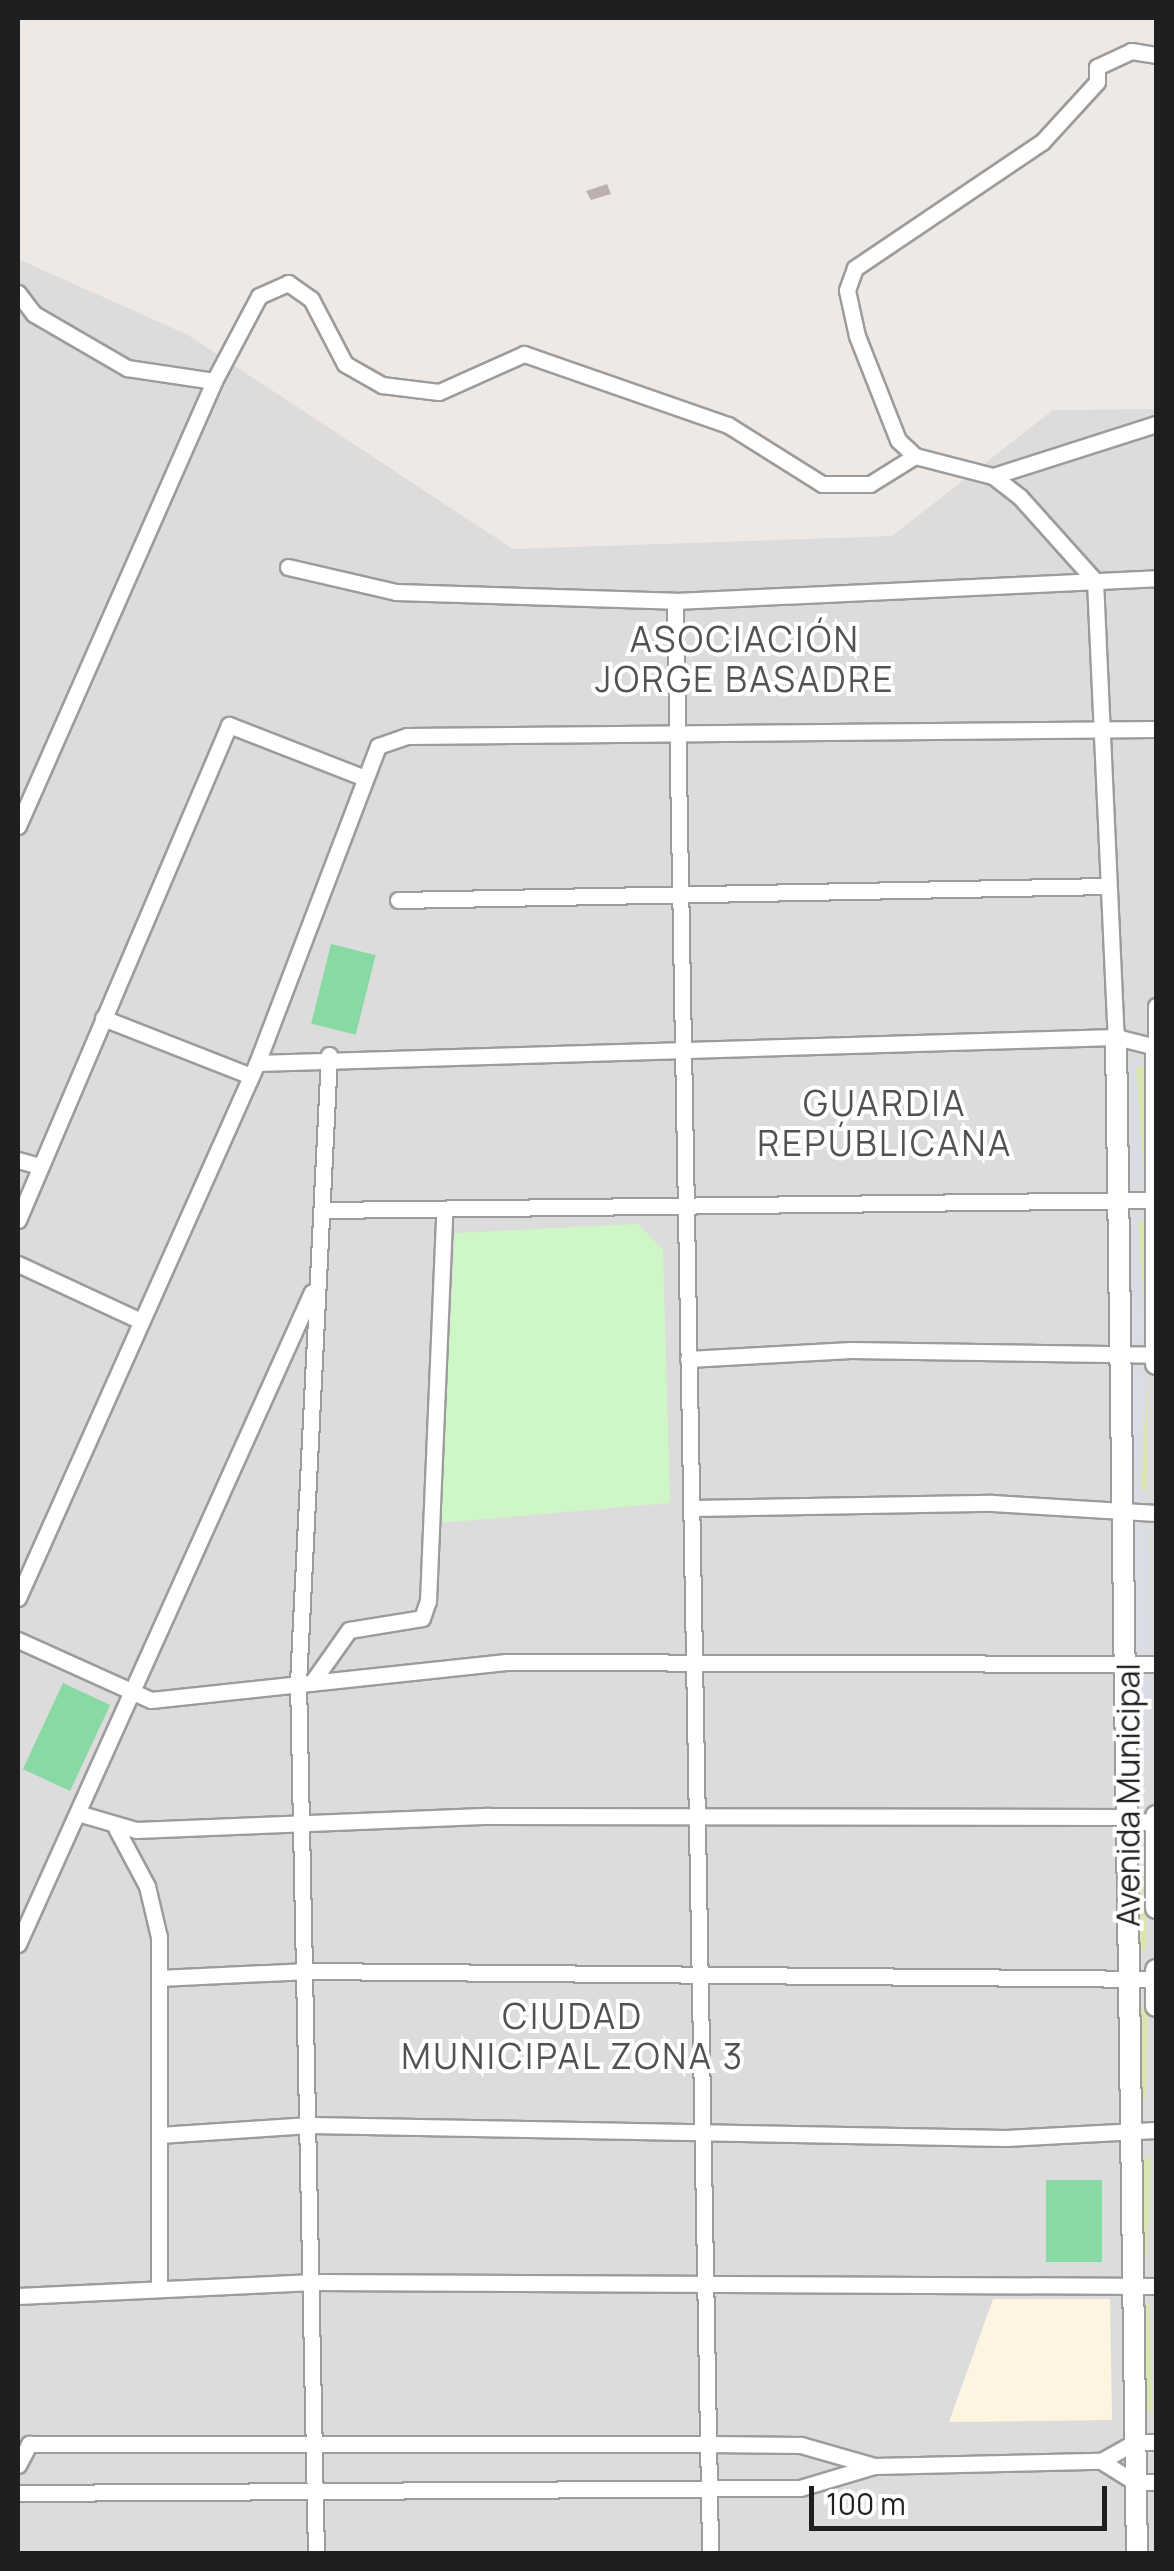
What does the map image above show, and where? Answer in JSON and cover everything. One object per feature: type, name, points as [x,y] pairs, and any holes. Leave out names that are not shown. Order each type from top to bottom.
[{"type":"street","points":[[1116,1037],[1095,581],[993,476],[915,456],[898,440],[857,336],[847,290],[855,268],[1042,142],[1097,82],[1097,67],[1131,51],[1156,55]]},
{"type":"street","points":[[18,826],[214,381],[259,296],[288,283],[311,299],[346,364],[382,386],[439,392],[524,354],[728,425],[822,484],[870,484],[915,456]]},
{"type":"street","points":[[18,292],[34,314],[127,368],[214,381]]},
{"type":"street","points":[[993,476],[1156,424]]},
{"type":"street","points":[[288,567],[396,592],[675,600],[1156,578]]},
{"type":"street","points":[[675,600],[681,740],[680,896],[710,2554]]},
{"type":"street","points":[[18,1220],[229,725],[365,778]]},
{"type":"street","points":[[18,1598],[254,1070],[378,746],[407,736],[681,740],[1156,730]]},
{"type":"street","points":[[398,900],[1107,886]]},
{"type":"street","points":[[1156,1006],[1156,1364]]},
{"type":"street","points":[[103,1018],[254,1070],[328,1056],[684,1051],[1116,1037],[1156,1047]]},
{"type":"street","name":"Avenida Municipal","points":[[1116,1037],[1134,2285],[1146,2442],[1146,2482],[1136,2554]]},
{"type":"street","points":[[316,2554],[305,1682],[328,1056]]},
{"type":"street","points":[[18,1160],[40,1166]]},
{"type":"street","points":[[323,1210],[444,1214],[1156,1200]]},
{"type":"street","points":[[305,1682],[349,1630],[422,1618],[428,1602],[444,1214]]},
{"type":"street","points":[[18,1264],[141,1321]]},
{"type":"street","points":[[18,1944],[82,1814],[318,1280]]},
{"type":"street","points":[[688,1359],[851,1350],[1156,1355]]},
{"type":"street","points":[[693,1508],[1124,1507],[1156,1514]]},
{"type":"street","points":[[18,1640],[134,1697],[506,1662],[1156,1664]]},
{"type":"street","points":[[82,1814],[116,1828],[307,1820],[699,1815],[1128,1817],[1156,1822]]},
{"type":"street","name":"Avenida Municipal","points":[[1156,1822],[1156,1908]]},
{"type":"street","points":[[116,1828],[153,1903],[159,1978],[158,2286]]},
{"type":"street","points":[[159,1978],[308,1970],[1129,1974],[1156,1979]]},
{"type":"street","name":"Avenida Municipal","points":[[1156,1970],[1156,2006]]},
{"type":"street","points":[[159,2134],[310,2125],[701,2127],[1006,2138],[1156,2130]]},
{"type":"street","points":[[18,2296],[158,2286],[314,2282],[1156,2286]]},
{"type":"street","points":[[18,2494],[800,2488],[874,2466],[1101,2461],[1146,2442]]},
{"type":"street","points":[[18,2466],[28,2444],[313,2449],[800,2444],[874,2466]]},
{"type":"street","points":[[1101,2461],[1146,2482]]},
{"type":"shaded area","points":[[18,259],[188,335],[513,549],[892,536],[1053,410],[1156,409],[1156,2553],[18,2554]]},
{"type":"shaded area","points":[[1135,1057],[1146,1066],[1136,1067],[1144,1180],[1133,1192],[1131,1068],[1124,1067]]},
{"type":"shaded area","points":[[1136,1212],[1146,1221],[1138,1222],[1146,1337],[1137,1347],[1127,1338],[1134,1338],[1133,1223],[1125,1222]]},
{"type":"shaded area","points":[[1136,1364],[1147,1376],[1141,1489],[1148,1490],[1138,1502],[1129,1489],[1136,1488],[1128,1376]]},
{"type":"shaded area","points":[[1135,1521],[1149,1529],[1151,1645],[1142,1654],[1134,1645]]},
{"type":"shaded area","points":[[1139,1672],[1151,1677],[1143,1809],[1135,1806]]},
{"type":"shaded area","points":[[993,2299],[1110,2299],[1112,2420],[949,2422]]},
{"type":"green space","points":[[331,944],[376,955],[356,1035],[311,1024]]},
{"type":"green space","points":[[1136,1066],[1146,1066],[1144,1180],[1137,1180]]},
{"type":"green space","points":[[1138,1221],[1146,1221],[1146,1337],[1138,1337]]},
{"type":"green space","points":[[638,1224],[663,1250],[670,1503],[440,1523],[455,1233]]},
{"type":"green space","points":[[1140,1376],[1147,1376],[1147,1490],[1140,1490]]},
{"type":"green space","points":[[1143,1534],[1150,1535],[1151,1641],[1145,1641]]},
{"type":"green space","points":[[63,1683],[110,1705],[70,1791],[23,1769]]},
{"type":"green space","points":[[1143,1850],[1147,1947],[1143,1951],[1137,1947]]},
{"type":"green space","points":[[1138,2007],[1148,2007],[1146,2098],[1140,2097]]},
{"type":"green space","points":[[1140,2158],[1151,2158],[1147,2257],[1142,2256]]},
{"type":"green space","points":[[1046,2180],[1102,2180],[1102,2262],[1046,2262]]},
{"type":"green space","points":[[1143,2303],[1149,2303],[1153,2411],[1147,2411]]},
{"type":"building","points":[[607,184],[611,194],[591,200],[586,191]]},
{"type":"district","name":"ASOCIACIÓN JORGE BASADRE","points":[[745,659]]},
{"type":"district","name":"GUARDIA REPÚBLICANA","points":[[885,1123]]},
{"type":"district","name":"CIUDAD MUNICIPAL ZONA 3","points":[[573,2036]]}]
